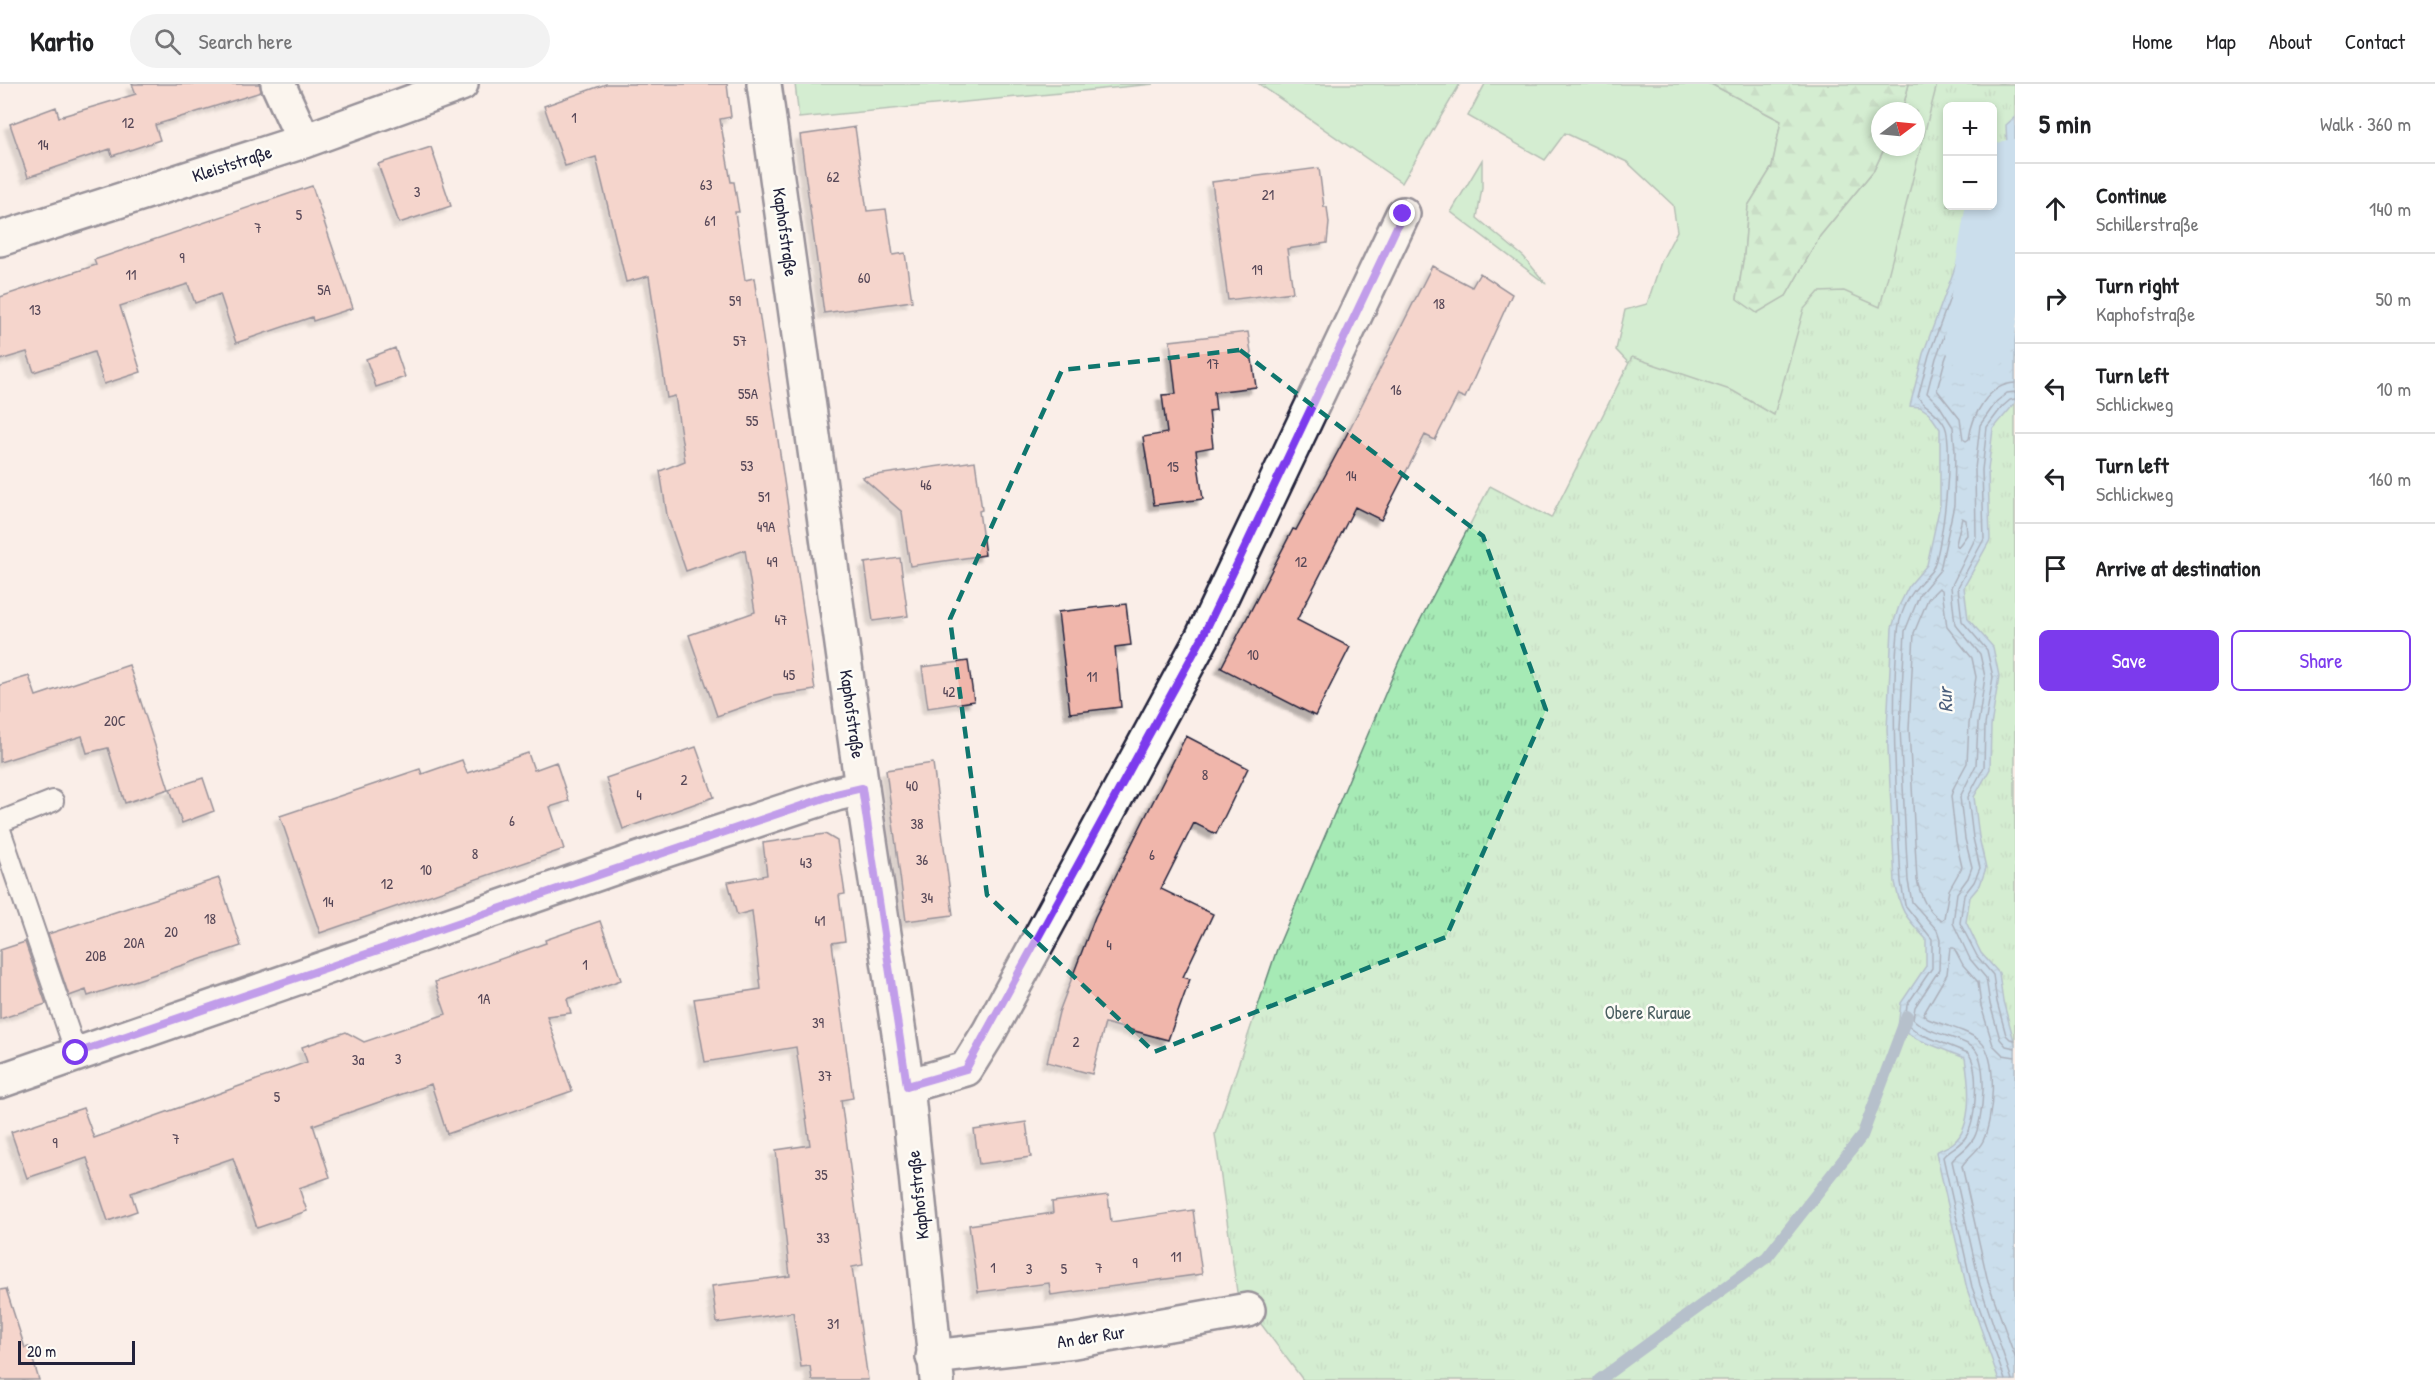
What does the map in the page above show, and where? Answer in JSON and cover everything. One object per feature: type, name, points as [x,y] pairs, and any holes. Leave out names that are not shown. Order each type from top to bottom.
[{"type":"street","points":[[278,84],[304,141]]},
{"type":"street","name":"Kleiststraße","points":[[0,239],[304,141],[461,84]]},
{"type":"street","name":"Kaphofstraße","points":[[764,84],[862,788],[907,1086],[935,1368]]},
{"type":"street","points":[[907,1086],[966,1069],[989,1032],[1202,638],[1403,214]]},
{"type":"street","points":[[0,1081],[637,860],[836,794],[862,788]]},
{"type":"street","name":"An der Rur","points":[[935,1368],[1248,1310]]},
{"type":"lane","points":[[0,822],[53,801]]},
{"type":"lane","points":[[0,830],[76,1053]]},
{"type":"highlighted area","points":[[1240,350],[1483,536],[1546,710],[1446,937],[1154,1052],[987,895],[950,619],[1062,370]]},
{"type":"green space","points":[[795,84],[1154,84],[799,118]]},
{"type":"green space","points":[[1259,84],[1460,84],[1402,183]]},
{"type":"green space","points":[[1485,84],[1711,84],[1781,121],[1772,167],[1748,206],[1744,255],[1737,298],[1786,296],[1820,236],[1874,170],[1881,156],[1925,156],[1925,102],[1904,102],[1909,84],[1974,84],[1953,102],[1943,102],[1943,143],[1940,165],[1436,1380],[1640,375],[1616,350],[1625,310],[1647,304],[1661,262],[1677,231],[1673,205],[1627,162],[1565,133],[1545,160],[1468,116]]},
{"type":"green space","points":[[1711,84],[1909,84],[1904,102],[1871,102],[1871,156],[1881,156],[1874,170],[1820,236],[1786,296],[1757,313],[1737,299],[1748,206],[1772,167],[1781,121]]},
{"type":"green space","name":"Obere Ruraue","points":[[1937,84],[2015,84],[2015,1380],[1303,1380],[1237,1292],[1215,1134],[1277,949],[1399,661],[1490,486],[1551,518],[1632,357],[1733,391],[1774,415],[1804,309],[1819,292],[1844,291],[1880,307],[1919,156],[1925,156],[1925,131]]},
{"type":"green space","points":[[1482,160],[1482,188],[1477,218],[1524,257],[1546,284],[1451,212]]},
{"type":"water","points":[[2015,117],[2015,403],[1993,429],[1988,470],[1990,540],[1964,587],[1968,619],[1993,647],[1999,676],[1991,726],[1990,769],[1974,797],[1986,868],[1980,885],[1970,897],[1966,922],[1981,953],[1999,973],[2003,1001],[2015,1044],[2015,1380],[1999,1380],[1967,1289],[1936,1152],[1953,1143],[1960,1136],[1964,1126],[1968,1103],[1965,1058],[1917,1039],[1898,1027],[1901,1003],[1926,966],[1926,939],[1905,914],[1899,901],[1895,882],[1887,729],[1892,628],[1909,586],[1927,565],[1940,505],[1940,429],[1929,413],[1920,407],[1910,406],[1923,354],[1963,246],[1999,242],[2010,205],[2006,125]]},
{"type":"building","points":[[132,84],[260,84],[261,92],[155,125],[160,140],[112,156],[110,149],[28,177],[10,124],[56,107],[59,117],[136,94]]},
{"type":"building","points":[[606,84],[727,84],[731,117],[720,119],[731,182],[734,182],[739,212],[735,212],[745,280],[754,278],[815,690],[774,696],[717,716],[689,635],[755,612],[745,550],[686,571],[667,515],[660,471],[685,461],[675,396],[667,398],[649,276],[626,282],[596,157],[565,166],[544,106]]},
{"type":"building","points":[[855,127],[867,211],[886,209],[893,255],[905,253],[912,301],[824,313],[800,135]]},
{"type":"building","points":[[431,147],[451,206],[399,223],[378,164]]},
{"type":"building","points":[[1319,168],[1324,207],[1327,207],[1329,223],[1327,243],[1287,249],[1293,292],[1228,300],[1212,182]]},
{"type":"building","points":[[312,186],[353,308],[313,321],[312,317],[236,343],[220,294],[195,303],[188,284],[120,306],[141,372],[104,384],[94,352],[34,372],[27,352],[0,360],[0,297],[96,265],[94,260]]},
{"type":"building","points":[[1432,266],[1472,287],[1480,273],[1512,294],[1465,398],[1458,395],[1435,440],[1425,435],[1381,520],[1355,507],[1297,620],[1350,647],[1315,716],[1221,668],[1293,529],[1296,530],[1343,442]]},
{"type":"building","points":[[1248,332],[1256,387],[1214,392],[1216,410],[1209,411],[1213,447],[1196,450],[1203,499],[1154,505],[1143,437],[1167,433],[1162,395],[1176,394],[1170,341]]},
{"type":"building","points":[[395,348],[405,377],[376,387],[366,359]]},
{"type":"building","points":[[975,461],[985,555],[910,566],[902,512],[862,477]]},
{"type":"building","points":[[900,558],[908,616],[873,621],[865,563]]},
{"type":"building","points":[[1126,604],[1131,645],[1115,647],[1121,707],[1070,713],[1058,612]]},
{"type":"building","points":[[968,661],[974,701],[928,708],[922,667]]},
{"type":"building","points":[[129,665],[169,789],[125,803],[108,748],[87,753],[82,736],[0,762],[0,685],[29,676],[36,696]]},
{"type":"building","points":[[1186,736],[1248,768],[1216,834],[1194,823],[1161,889],[1213,914],[1183,977],[1190,979],[1168,1040],[1105,1023],[1092,1074],[1047,1062],[1059,1012],[1095,917]]},
{"type":"building","points":[[696,747],[714,797],[623,829],[606,778]]},
{"type":"building","points":[[528,753],[534,770],[556,762],[569,801],[550,807],[564,849],[320,933],[280,816],[420,769],[422,774],[462,760],[467,773]]},
{"type":"building","points":[[933,763],[953,915],[906,921],[886,770]]},
{"type":"building","points":[[203,778],[214,811],[182,823],[170,789]]},
{"type":"building","points":[[825,834],[837,841],[845,894],[839,895],[845,941],[832,943],[853,1098],[841,1100],[863,1265],[852,1267],[868,1380],[812,1380],[810,1366],[801,1367],[793,1312],[717,1323],[712,1286],[790,1276],[776,1150],[810,1145],[796,1047],[705,1062],[694,999],[761,989],[752,911],[737,915],[728,882],[767,875],[763,843]]},
{"type":"building","points":[[219,878],[241,946],[88,996],[86,990],[69,996],[48,934]]},
{"type":"building","points":[[600,921],[621,980],[567,999],[571,1013],[547,1016],[572,1091],[447,1134],[431,1084],[313,1125],[330,1177],[299,1188],[307,1211],[257,1228],[233,1158],[131,1193],[137,1211],[108,1221],[87,1158],[27,1178],[11,1132],[83,1108],[94,1138],[307,1062],[302,1047],[346,1032],[364,1042],[446,1014],[435,982],[546,943],[545,940]]},
{"type":"building","points":[[25,942],[46,1004],[0,1019],[0,950]]},
{"type":"building","points":[[1026,1122],[1031,1157],[979,1164],[974,1130]]},
{"type":"building","points":[[1108,1195],[1111,1222],[1193,1210],[1202,1274],[1051,1295],[1049,1283],[978,1292],[969,1225],[1053,1213],[1052,1202]]},
{"type":"building","points":[[6,1289],[25,1348],[29,1347],[39,1380],[0,1380],[0,1290]]},
{"type":"waterway","name":"Rur","points":[[1979,338],[2002,200],[2015,174]]},
{"type":"waterway","points":[[1599,1380],[1767,1257],[1862,1136],[1907,1016]]},
{"type":"route","points":[[76,1053],[648,856],[836,794],[862,788],[907,1086],[966,1069],[989,1032],[1202,638],[1403,214]]}]
